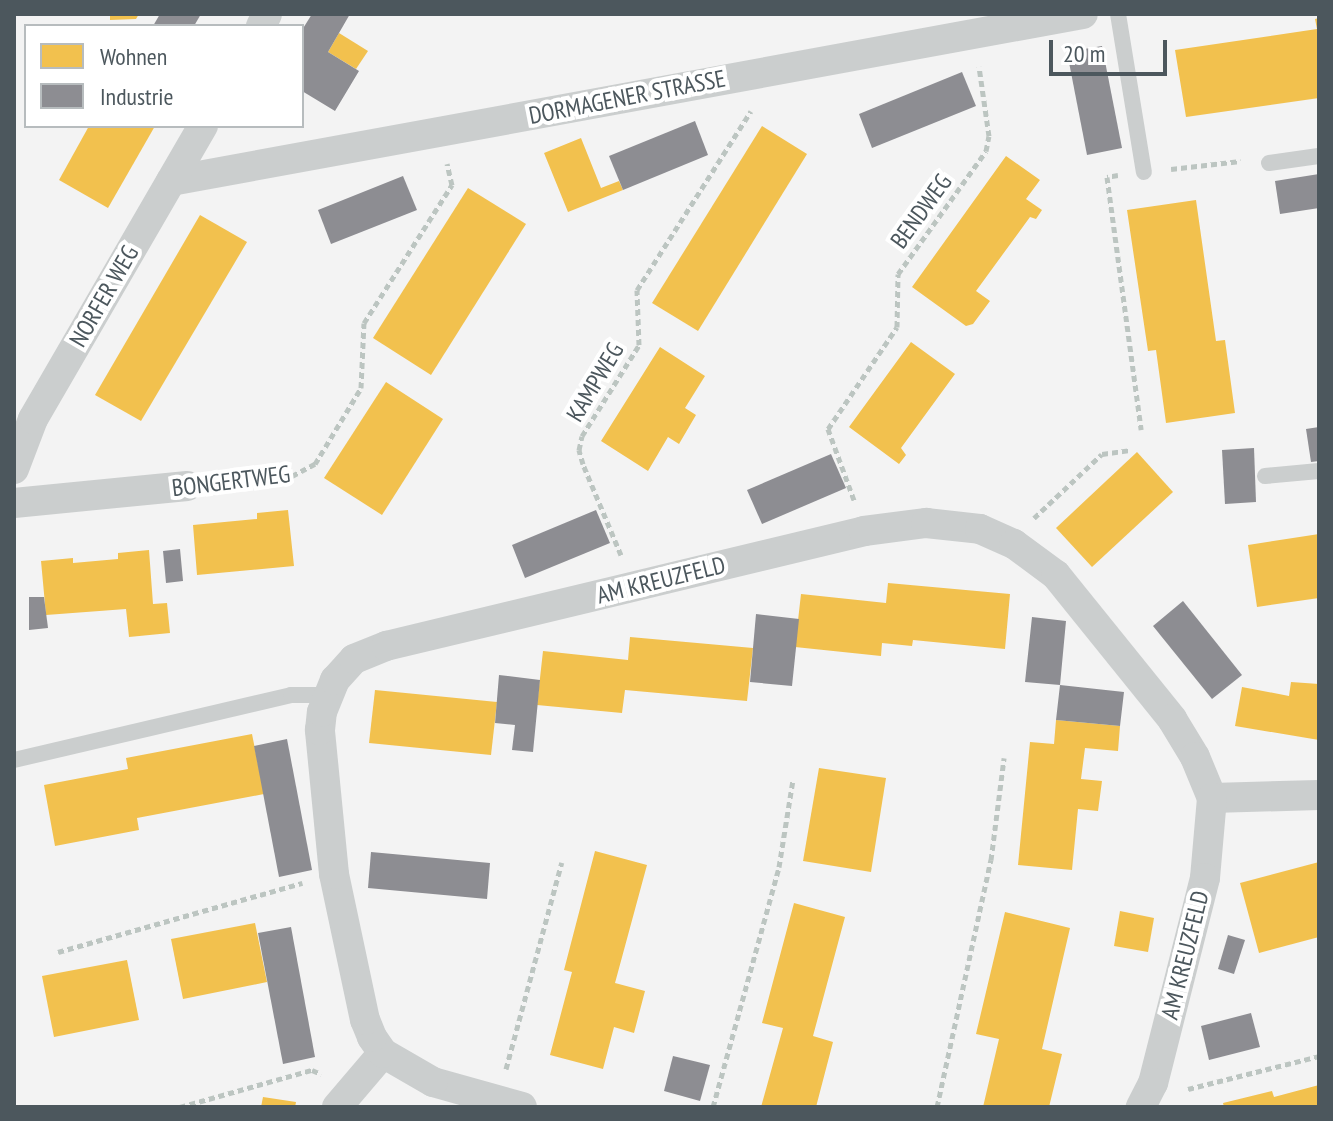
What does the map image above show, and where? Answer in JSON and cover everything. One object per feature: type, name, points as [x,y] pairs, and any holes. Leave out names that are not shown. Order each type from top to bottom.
[{"type":"street","name":"DORMAGENER STRASSE","points":[[171,181],[741,75],[927,28],[974,34],[1083,14]]},
{"type":"street","name":"NORFER WEG","points":[[14,469],[33,419],[202,128]]},
{"type":"street","name":"BONGERTWEG","points":[[14,503],[187,486]]},
{"type":"street","name":"AM KREUZFELD","points":[[383,1053],[365,1020],[334,874],[320,730],[328,695],[345,667],[369,652],[864,531],[926,523],[952,524],[980,529],[1014,544],[1056,575],[1172,719],[1195,757],[1212,798],[1205,878],[1147,1095]]},
{"type":"street","points":[[1212,798],[1319,795]]},
{"type":"street","points":[[344,1097],[383,1053],[433,1082],[510,1104]]},
{"type":"lane","points":[[1118,14],[1144,172]]},
{"type":"lane","points":[[1269,163],[1319,156]]},
{"type":"lane","points":[[1265,476],[1319,471]]},
{"type":"lane","points":[[14,760],[291,695],[328,695]]},
{"type":"path","name":"BENDWEG","points":[[864,531],[828,429],[897,327],[898,274],[989,144],[974,34]]},
{"type":"path","name":"KAMPWEG","points":[[631,588],[579,450],[582,436],[639,345],[637,290],[751,113],[741,75]]},
{"type":"path","name":"BONGERTWEG","points":[[187,486],[292,476],[315,464],[361,388],[364,323],[452,185],[440,132]]},
{"type":"path","points":[[1141,430],[1107,177],[1262,158],[1269,163]]},
{"type":"path","points":[[1014,544],[1027,523],[1102,454],[1130,450]]},
{"type":"path","points":[[937,1107],[991,860],[1004,758]]},
{"type":"path","points":[[713,1107],[779,867],[793,780]]},
{"type":"path","points":[[510,1104],[562,862]]},
{"type":"path","points":[[58,952],[334,874]]},
{"type":"path","points":[[1147,1095],[1180,1091],[1319,1056]]},
{"type":"path","points":[[180,1107],[312,1070],[344,1097]]},
{"type":"building: Wohnen","points":[[110,14],[139,14],[136,19],[110,20]]},
{"type":"building: Wohnen","points":[[1319,18],[1319,98],[1186,117],[1175,50],[1317,29],[1315,19]]},
{"type":"building: Wohnen","points":[[339,33],[368,51],[356,69],[328,52]]},
{"type":"building: Wohnen","points":[[762,126],[807,154],[698,331],[652,303]]},
{"type":"building: Wohnen","points":[[88,128],[154,128],[108,208],[59,180]]},
{"type":"building: Wohnen","points":[[581,138],[601,188],[619,181],[623,190],[568,212],[544,153]]},
{"type":"building: Wohnen","points":[[1006,156],[1040,180],[1026,199],[1042,210],[1036,219],[1030,217],[976,291],[990,301],[973,324],[966,326],[912,287]]},
{"type":"building: Wohnen","points":[[468,188],[526,224],[431,375],[373,338]]},
{"type":"building: Wohnen","points":[[1196,200],[1216,341],[1225,340],[1235,413],[1166,423],[1156,350],[1148,351],[1127,210]]},
{"type":"building: Wohnen","points":[[200,215],[247,242],[141,421],[95,395]]},
{"type":"building: Wohnen","points":[[911,342],[955,374],[901,448],[906,455],[899,464],[849,427]]},
{"type":"building: Wohnen","points":[[660,347],[705,376],[685,408],[696,415],[679,444],[668,437],[648,471],[601,441]]},
{"type":"building: Wohnen","points":[[386,382],[443,419],[382,515],[324,478]]},
{"type":"building: Wohnen","points":[[1137,452],[1173,492],[1092,567],[1056,528]]},
{"type":"building: Wohnen","points":[[288,510],[294,566],[197,575],[193,525],[257,519],[257,513]]},
{"type":"building: Wohnen","points":[[1319,534],[1319,598],[1257,607],[1248,545]]},
{"type":"building: Wohnen","points":[[149,550],[153,604],[167,603],[170,633],[129,637],[126,609],[46,615],[41,561],[73,558],[73,563],[118,559],[118,553]]},
{"type":"building: Wohnen","points":[[888,583],[1010,594],[1005,649],[913,640],[912,646],[882,643],[881,656],[795,647],[801,594],[886,603]]},
{"type":"building: Wohnen","points":[[630,637],[753,648],[747,701],[625,690],[622,713],[537,705],[543,651],[628,660]]},
{"type":"building: Wohnen","points":[[1291,682],[1319,684],[1319,740],[1235,726],[1242,687],[1289,696]]},
{"type":"building: Wohnen","points":[[375,690],[497,702],[491,755],[369,743]]},
{"type":"building: Wohnen","points":[[1056,720],[1120,726],[1118,751],[1085,748],[1081,779],[1102,781],[1098,811],[1078,809],[1072,870],[1018,865],[1030,742],[1054,744]]},
{"type":"building: Wohnen","points":[[252,734],[264,794],[137,818],[139,830],[55,846],[44,785],[128,769],[126,758]]},
{"type":"building: Wohnen","points":[[819,768],[886,778],[871,872],[803,861]]},
{"type":"building: Wohnen","points":[[595,851],[647,865],[615,983],[645,991],[634,1033],[614,1027],[603,1069],[550,1055],[572,972],[564,970]]},
{"type":"building: Wohnen","points":[[1319,862],[1319,937],[1259,953],[1240,883]]},
{"type":"building: Wohnen","points":[[794,903],[845,917],[813,1036],[833,1042],[816,1107],[761,1107],[783,1028],[762,1023]]},
{"type":"building: Wohnen","points":[[1120,911],[1154,918],[1148,952],[1114,946]]},
{"type":"building: Wohnen","points":[[1005,912],[1070,928],[1042,1049],[1062,1054],[1049,1107],[983,1107],[999,1039],[976,1034]]},
{"type":"building: Wohnen","points":[[255,923],[267,982],[183,999],[171,939]]},
{"type":"building: Wohnen","points":[[127,960],[139,1020],[54,1037],[42,976]]},
{"type":"building: Wohnen","points":[[1319,1085],[1319,1107],[1224,1107],[1223,1103],[1272,1091],[1274,1097]]},
{"type":"building: Wohnen","points":[[263,1097],[296,1102],[295,1107],[261,1107]]},
{"type":"building: Industrie","points":[[160,14],[201,14],[195,24],[154,24]]},
{"type":"building: Industrie","points":[[312,14],[350,14],[328,52],[359,71],[335,111],[304,92],[304,27]]},
{"type":"building: Industrie","points":[[1102,46],[1122,148],[1087,155],[1067,52]]},
{"type":"building: Industrie","points":[[962,72],[976,106],[872,148],[859,114]]},
{"type":"building: Industrie","points":[[695,121],[708,155],[623,190],[609,156]]},
{"type":"building: Industrie","points":[[1319,174],[1319,208],[1280,214],[1275,181]]},
{"type":"building: Industrie","points":[[403,176],[417,210],[331,244],[318,210]]},
{"type":"building: Industrie","points":[[1319,427],[1319,461],[1311,462],[1306,429]]},
{"type":"building: Industrie","points":[[1254,448],[1256,502],[1225,504],[1222,450]]},
{"type":"building: Industrie","points":[[831,454],[846,488],[762,524],[747,490]]},
{"type":"building: Industrie","points":[[596,510],[610,543],[525,578],[512,545]]},
{"type":"building: Industrie","points":[[180,549],[183,581],[166,583],[163,551]]},
{"type":"building: Industrie","points":[[29,597],[44,597],[48,628],[29,630]]},
{"type":"building: Industrie","points":[[1183,601],[1242,675],[1212,699],[1153,626]]},
{"type":"building: Industrie","points":[[756,614],[799,619],[792,686],[750,682]]},
{"type":"building: Industrie","points":[[1032,617],[1066,621],[1060,685],[1025,682]]},
{"type":"building: Industrie","points":[[499,675],[540,680],[533,752],[512,750],[515,725],[495,723]]},
{"type":"building: Industrie","points":[[1060,685],[1124,692],[1120,726],[1056,720]]},
{"type":"building: Industrie","points":[[287,739],[312,870],[279,877],[254,746]]},
{"type":"building: Industrie","points":[[371,852],[490,863],[487,899],[368,888]]},
{"type":"building: Industrie","points":[[291,927],[315,1057],[283,1064],[258,933]]},
{"type":"building: Industrie","points":[[1228,935],[1245,940],[1234,974],[1218,969]]},
{"type":"building: Industrie","points":[[1251,1013],[1260,1047],[1209,1060],[1201,1026]]},
{"type":"building: Industrie","points":[[673,1056],[710,1065],[700,1101],[664,1091]]}]
